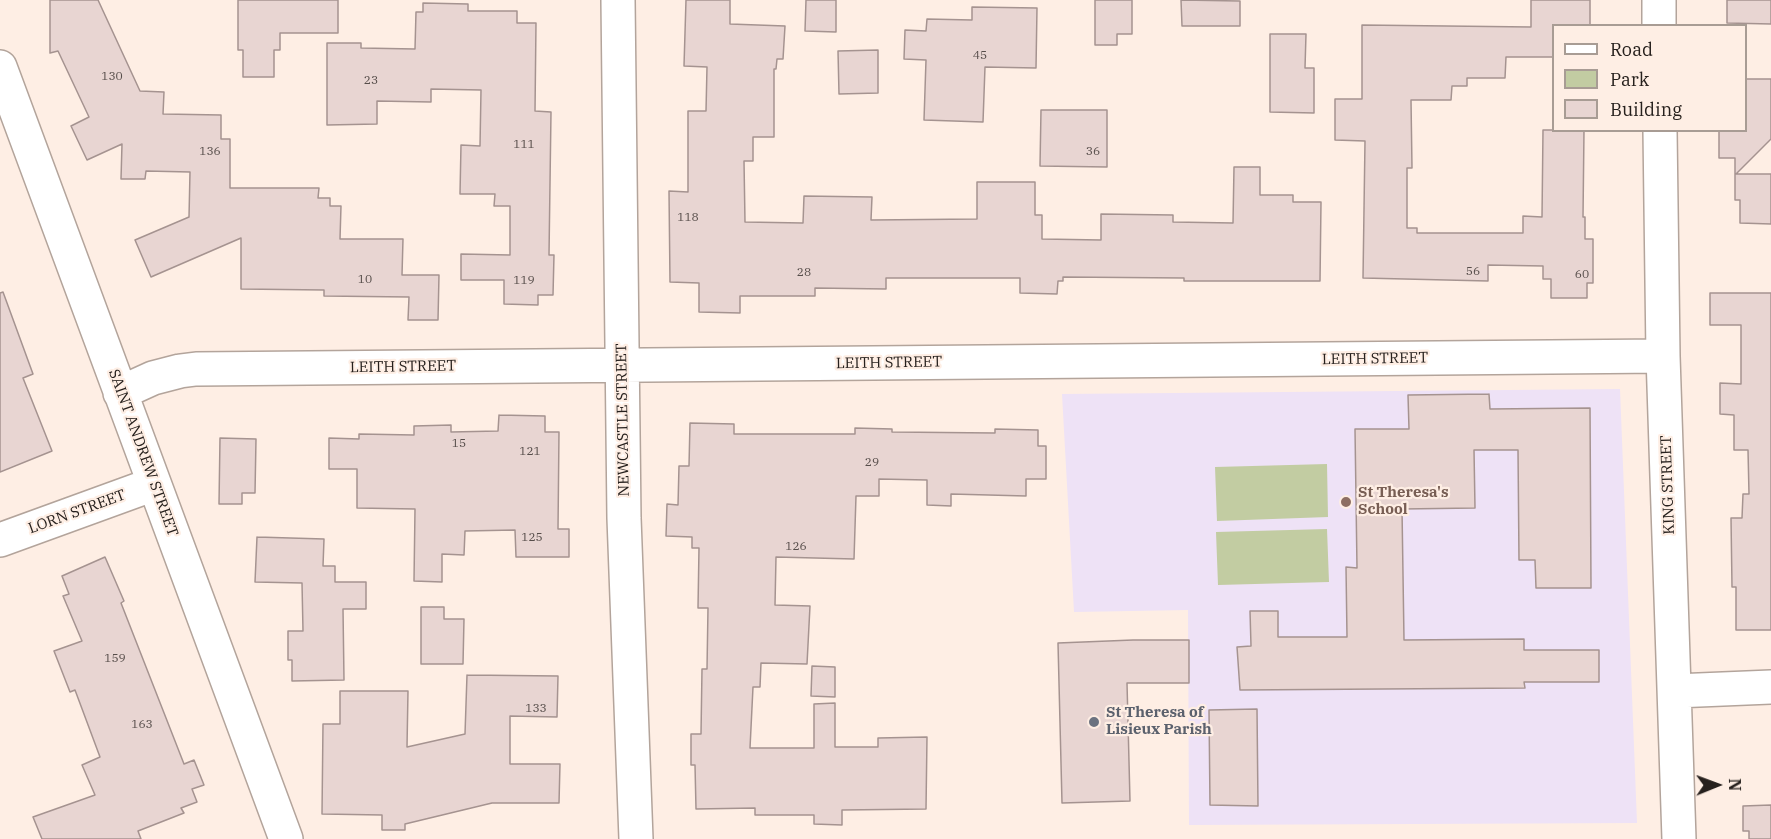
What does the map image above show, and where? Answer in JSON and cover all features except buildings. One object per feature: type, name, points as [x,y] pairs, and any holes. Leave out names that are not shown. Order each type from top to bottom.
[{"type":"street","name":"NEWCASTLE STREET","points":[[618,0],[624,518],[636,839]]},
{"type":"street","points":[[1659,0],[1659,24]]},
{"type":"street","name":"SAINT ANDREW STREET","points":[[0,67],[10,124],[120,393],[286,839]]},
{"type":"street","name":"KING STREET","points":[[1660,132],[1663,356],[1679,839]]},
{"type":"street","name":"LEITH STREET","points":[[120,393],[153,378],[196,369],[1663,356]]},
{"type":"street","name":"LORN STREET","points":[[0,540],[154,484]]},
{"type":"street","points":[[1675,691],[1771,687]]},
{"type":"shaded area","name":"St Theresa's School","points":[[1620,389],[1637,823],[1189,825],[1188,610],[1074,612],[1062,394]]},
{"type":"green space","points":[[1327,464],[1328,517],[1217,521],[1215,467]]},
{"type":"green space","points":[[1327,529],[1329,582],[1218,585],[1216,532]]},
{"type":"place","name":"St Theresa's School","points":[[1346,502]]},
{"type":"place","name":"St Theresa of Lisieux Parish","points":[[1094,722]]}]
